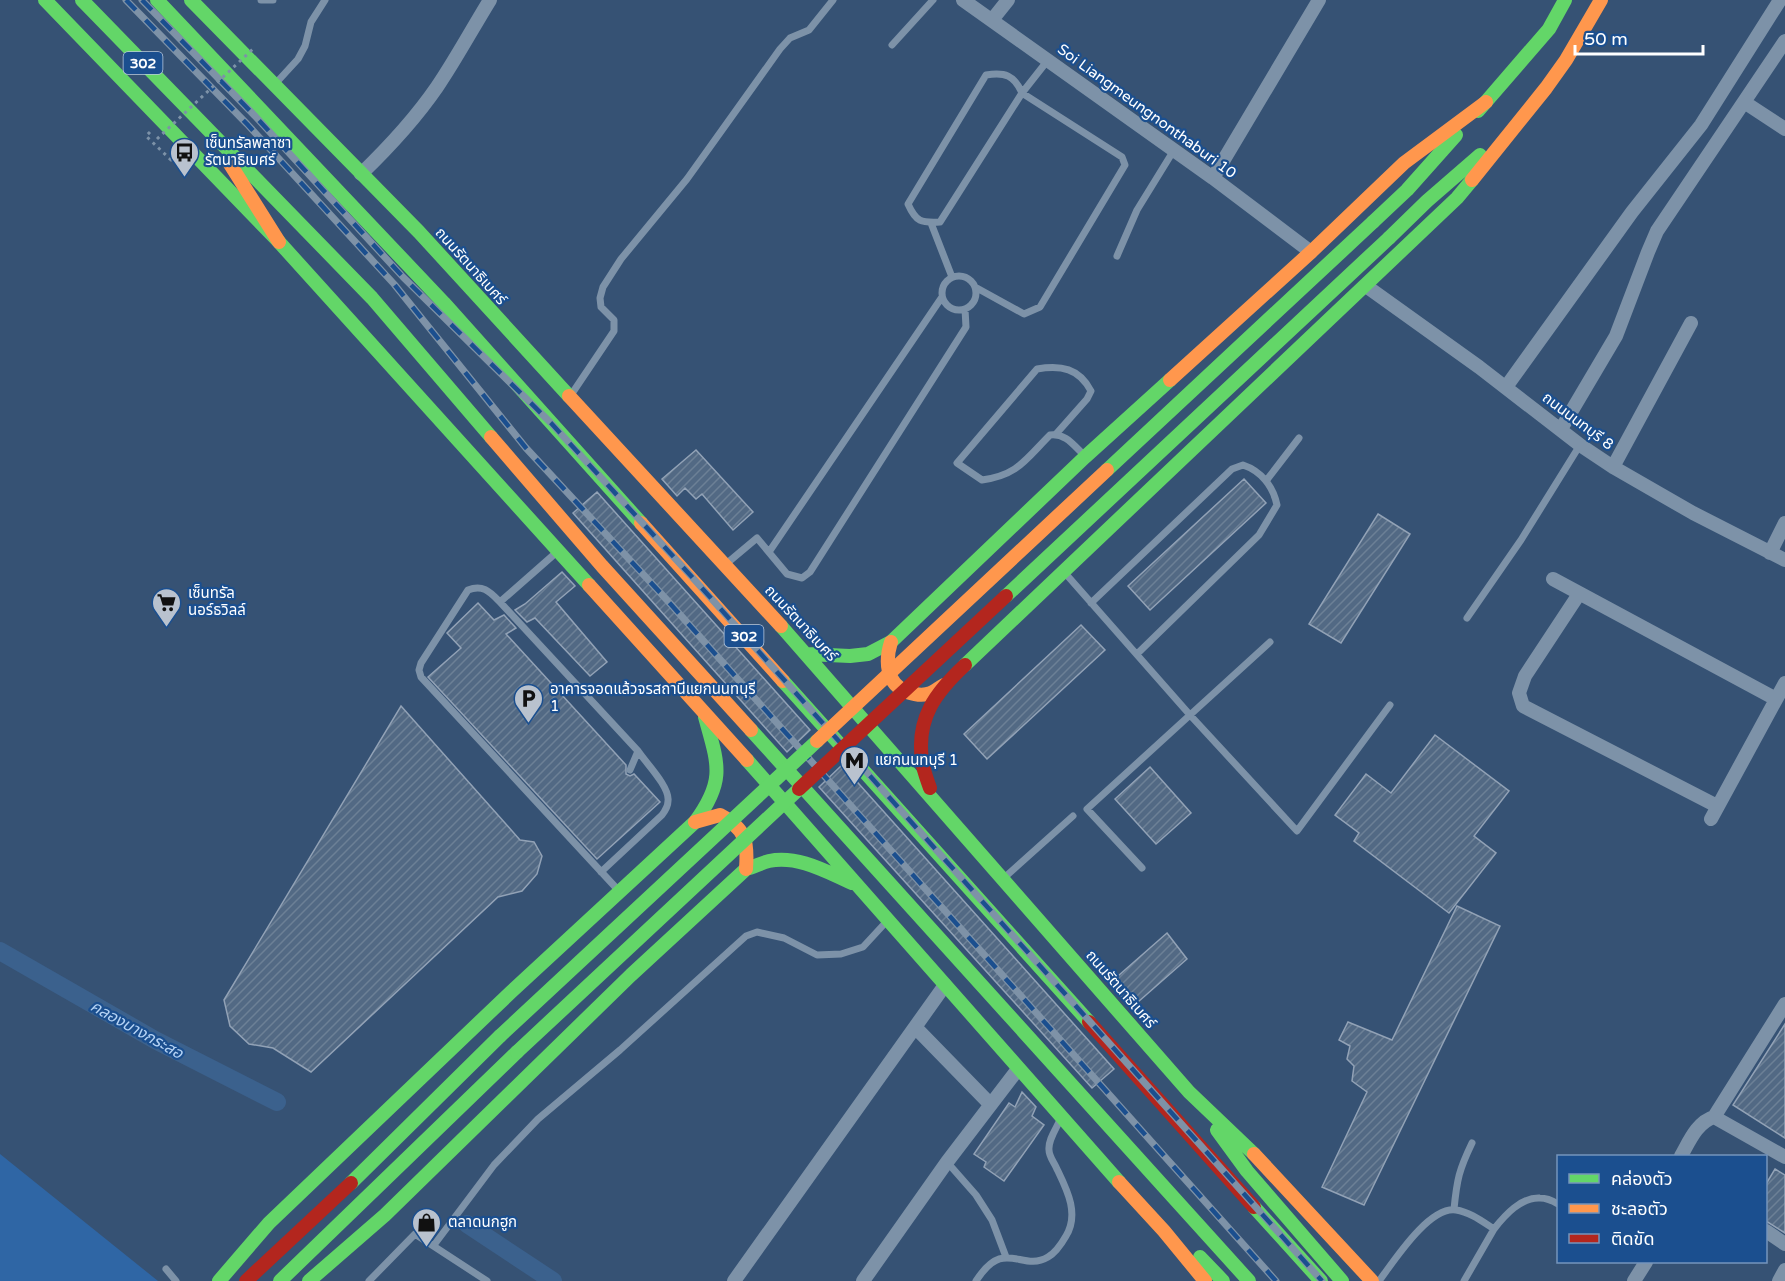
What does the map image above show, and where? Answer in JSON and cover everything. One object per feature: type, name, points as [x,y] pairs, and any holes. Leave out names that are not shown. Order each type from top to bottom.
[{"type":"main road","name":"302","points":[[45,0],[279,242],[704,711],[857,886],[889,919],[1018,1069],[1164,1231],[1205,1281]]},
{"type":"main road","name":"302","points":[[82,0],[372,298],[602,566],[1247,1279]]},
{"type":"main road","name":"302","points":[[157,0],[444,303],[1322,1281]]},
{"type":"main road","name":"ถนนรัตนาธิเบศร์","points":[[191,0],[419,232],[807,654],[1189,1092],[1287,1185],[1372,1281]]},
{"type":"main road","points":[[246,1281],[332,1202],[500,1036],[1407,190],[1549,29],[1565,0]]},
{"type":"main road","points":[[932,796],[922,760],[923,728],[928,709],[945,685],[1456,198],[1523,118],[1566,60],[1601,0]]},
{"type":"main road","points":[[807,654],[850,656],[868,654],[891,642],[1085,457],[1311,252],[1404,163],[1486,102]]},
{"type":"main road","points":[[280,1281],[517,1052],[1427,201],[1523,118]]},
{"type":"main road","points":[[205,125],[279,242]]},
{"type":"main road","points":[[891,642],[887,653],[886,668],[893,683],[905,692],[923,695],[945,685]]},
{"type":"main road","points":[[219,1281],[269,1223],[504,999],[695,822],[711,798],[717,779],[717,759],[704,711]]},
{"type":"main road","points":[[695,822],[720,815],[733,821],[745,833],[747,869]]},
{"type":"main road","points":[[309,1281],[385,1215],[631,975],[747,869],[768,861],[790,861],[812,866],[857,886]]},
{"type":"main road","points":[[1189,1092],[1248,1170],[1342,1281]]},
{"type":"main road","points":[[1164,1231],[1202,1259],[1223,1281]]},
{"type":"street","points":[[361,174],[396,140],[419,112],[437,87],[490,0]]},
{"type":"street","name":"Soi Liangmeungnonthaburi 10","points":[[963,0],[1213,178],[1311,252]]},
{"type":"street","points":[[992,20],[1008,0]]},
{"type":"street","points":[[1213,178],[1319,0]]},
{"type":"street","points":[[1506,387],[1632,212],[1701,125],[1780,0]]},
{"type":"street","points":[[1561,429],[1616,336],[1657,231],[1785,41]]},
{"type":"street","points":[[1744,102],[1785,129]]},
{"type":"street","name":"ถนนนนทบุรี 8","points":[[1366,286],[1613,467],[1693,513],[1785,560]]},
{"type":"street","points":[[1613,467],[1691,323]]},
{"type":"street","points":[[1770,553],[1785,523]]},
{"type":"street","points":[[1553,579],[1776,699]]},
{"type":"street","points":[[1579,594],[1525,676],[1520,693],[1523,706],[1714,812],[1785,682]]},
{"type":"street","points":[[734,1281],[945,985]]},
{"type":"street","points":[[1714,1117],[1785,1004]]},
{"type":"street","points":[[915,1027],[990,1104]]},
{"type":"street","points":[[863,1281],[947,1162],[1018,1069]]},
{"type":"street","points":[[1681,1155],[1700,1124],[1714,1117],[1785,1157]]},
{"type":"street","points":[[1767,1232],[1785,1244]]},
{"type":"street","points":[[1634,1281],[1645,1263]]},
{"type":"street","points":[[1779,1281],[1785,1270]]},
{"type":"lane","points":[[261,0],[273,0]]},
{"type":"lane","points":[[274,85],[298,59],[311,22],[325,0]]},
{"type":"lane","points":[[570,398],[614,331],[614,320],[601,308],[600,298],[603,287],[621,260],[687,179],[780,49],[790,38],[809,30],[833,0]]},
{"type":"lane","points":[[892,45],[933,0]]},
{"type":"lane","points":[[769,552],[942,297],[943,285],[952,277],[963,276],[968,278],[975,287],[1024,314],[1040,307],[1125,165],[1122,157],[1022,93],[1017,81],[1001,73],[986,75],[908,204],[913,216],[925,223],[940,222],[1022,93],[1048,60]]},
{"type":"lane","points":[[1118,256],[1137,210],[1174,150]]},
{"type":"lane","points":[[932,223],[952,277]]},
{"type":"lane","points":[[942,297],[948,307],[965,309],[973,303],[975,287]]},
{"type":"lane","points":[[724,566],[757,538],[788,574],[802,578],[810,572],[966,327],[965,309]]},
{"type":"lane","points":[[1056,434],[1087,399],[1091,391],[1087,383],[1068,369],[1055,366],[1037,369],[957,463],[982,480],[998,478],[1014,472],[1050,435],[1056,434],[1064,436],[1085,457]]},
{"type":"lane","points":[[1266,480],[1299,438]]},
{"type":"lane","points":[[1467,618],[1521,540],[1580,445]]},
{"type":"lane","points":[[1091,603],[1232,469],[1244,465],[1252,468],[1266,480],[1274,492],[1277,504],[1259,535],[1138,653]]},
{"type":"lane","points":[[500,602],[558,551]]},
{"type":"lane","points":[[1063,571],[1138,653],[1190,715],[1297,831],[1390,705]]},
{"type":"lane","points":[[601,872],[662,815],[669,799],[666,789],[638,751],[516,624],[500,602],[486,589],[476,587],[468,590],[421,663],[419,670],[421,677],[601,872],[620,892]]},
{"type":"lane","points":[[1142,868],[1087,809],[1270,642]]},
{"type":"lane","points":[[630,770],[638,751]]},
{"type":"lane","points":[[1003,878],[1073,816]]},
{"type":"lane","points":[[434,1245],[494,1165],[538,1119],[620,1050],[746,936],[757,932],[784,938],[817,955],[841,954],[863,947],[889,919]]},
{"type":"lane","points":[[976,1281],[986,1266],[996,1259],[1006,1257],[1034,1261],[1048,1258],[1068,1234],[1072,1212],[1068,1191],[1050,1156],[1049,1148],[1061,1117]]},
{"type":"lane","points":[[1454,1209],[1456,1182],[1472,1143]]},
{"type":"lane","points":[[947,1162],[976,1196],[992,1220],[1006,1257]]},
{"type":"lane","points":[[1464,1281],[1494,1229],[1517,1206],[1540,1198],[1557,1203]]},
{"type":"lane","points":[[1379,1281],[1419,1228],[1435,1216],[1454,1209],[1467,1213],[1494,1229]]},
{"type":"lane","points":[[369,1281],[415,1234],[488,1281]]},
{"type":"lane","points":[[166,1269],[176,1281]]},
{"type":"path","points":[[171,160],[146,136],[151,131],[157,139],[254,48]]},
{"type":"shaded area","points":[[0,1154],[158,1281],[0,1281]]},
{"type":"building","points":[[696,450],[753,512],[733,530],[702,494],[696,499],[685,488],[677,496],[662,479]]},
{"type":"building","points":[[1244,479],[1266,503],[1150,610],[1128,586]]},
{"type":"building","points":[[597,492],[810,730],[787,752],[573,513]]},
{"type":"building","points":[[1378,514],[1410,534],[1341,643],[1309,624]]},
{"type":"building","points":[[562,572],[575,586],[556,602],[607,662],[590,676],[535,618],[527,622],[515,610]]},
{"type":"building","name":"อาคารจอดแล้วจรสถานีแยกนนทบุรี 1","points":[[478,603],[494,620],[504,615],[516,628],[506,634],[626,765],[626,774],[630,776],[634,774],[660,802],[597,859],[428,677],[461,648],[447,633]]},
{"type":"building","points":[[1081,625],[1105,650],[987,759],[964,734]]},
{"type":"building","points":[[401,706],[520,840],[534,842],[542,856],[537,874],[522,891],[498,897],[311,1072],[273,1048],[249,1044],[230,1026],[224,1000]]},
{"type":"building","points":[[1435,735],[1509,791],[1474,836],[1496,853],[1449,913],[1354,841],[1359,833],[1335,815],[1366,774],[1391,793]]},
{"type":"building","points":[[842,765],[1114,1069],[1092,1088],[819,787]]},
{"type":"building","points":[[1150,767],[1191,813],[1156,844],[1115,799]]},
{"type":"building","points":[[1457,906],[1500,926],[1364,1205],[1322,1187],[1367,1092],[1352,1081],[1354,1066],[1347,1059],[1350,1046],[1339,1040],[1348,1022],[1392,1040]]},
{"type":"building","points":[[1167,933],[1187,959],[1138,1002],[1129,991],[1123,998],[1110,983]]},
{"type":"building","points":[[1785,1024],[1785,1138],[1733,1105]]},
{"type":"building","points":[[1022,1092],[1036,1107],[1032,1116],[1044,1125],[1004,1181],[984,1167],[986,1162],[974,1154],[1009,1103],[1015,1107]]},
{"type":"building","points":[[1775,1169],[1785,1175],[1785,1233],[1767,1222],[1767,1182]]},
{"type":"waterway","name":"คลองบางกระสอ","points":[[0,951],[155,1040],[277,1102]]},
{"type":"waterway","name":"คลองบางกระสอ","points":[[467,1224],[553,1281]]},
{"type":"railway","points":[[126,0],[247,124],[394,284],[526,448],[667,600],[1276,1281]]},
{"type":"railway","points":[[142,0],[255,116],[403,277],[551,423],[692,577],[1322,1281]]},
{"type":"traffic: fast","points":[[45,0],[279,242],[589,585]]},
{"type":"traffic: fast","points":[[82,0],[372,298],[491,437]]},
{"type":"traffic: fast","points":[[157,0],[444,303],[641,523]]},
{"type":"traffic: fast","points":[[191,0],[419,232],[569,396]]},
{"type":"traffic: fast","points":[[1478,111],[1549,29],[1565,0]]},
{"type":"traffic: fast","points":[[1373,222],[1407,190],[1456,135]]},
{"type":"traffic: fast","points":[[1389,238],[1480,155]]},
{"type":"traffic: fast","points":[[965,665],[1457,198],[1472,180]]},
{"type":"traffic: fast","points":[[1107,470],[1373,222]]},
{"type":"traffic: fast","points":[[1006,596],[1389,238]]},
{"type":"traffic: fast","points":[[807,654],[850,656],[868,654],[891,642],[1085,457],[1170,380]]},
{"type":"traffic: fast","points":[[781,626],[1189,1092],[1254,1154]]},
{"type":"traffic: fast","points":[[783,681],[1089,1022]]},
{"type":"traffic: fast","points":[[219,1281],[269,1223],[511,992],[695,822],[705,807],[715,783],[716,760],[705,717]]},
{"type":"traffic: fast","points":[[751,730],[1249,1281]]},
{"type":"traffic: fast","points":[[500,1036],[817,741]]},
{"type":"traffic: fast","points":[[747,760],[1119,1182]]},
{"type":"traffic: fast","points":[[517,1052],[799,789]]},
{"type":"traffic: fast","points":[[309,1281],[385,1215],[631,975],[746,869],[769,861],[791,860],[852,883]]},
{"type":"traffic: fast","points":[[351,1183],[500,1036]]},
{"type":"traffic: fast","points":[[280,1281],[517,1052]]},
{"type":"traffic: fast","points":[[1217,1130],[1247,1171],[1342,1281]]},
{"type":"traffic: fast","points":[[1254,1207],[1321,1281]]},
{"type":"traffic: fast","points":[[1200,1257],[1223,1281]]},
{"type":"traffic: slow","points":[[1472,180],[1546,88],[1566,60],[1601,0]]},
{"type":"traffic: slow","points":[[1170,380],[1311,252],[1404,163],[1486,102]]},
{"type":"traffic: slow","points":[[230,164],[279,242]]},
{"type":"traffic: slow","points":[[569,396],[781,626]]},
{"type":"traffic: slow","points":[[491,437],[602,566],[751,730]]},
{"type":"traffic: slow","points":[[817,741],[1107,470]]},
{"type":"traffic: slow","points":[[641,523],[783,681]]},
{"type":"traffic: slow","points":[[589,585],[747,760]]},
{"type":"traffic: slow","points":[[891,642],[888,657],[889,671],[891,678],[900,688],[909,693],[922,695],[931,693],[944,685]]},
{"type":"traffic: slow","points":[[695,822],[720,815],[735,825],[746,843],[746,869]]},
{"type":"traffic: slow","points":[[1254,1154],[1372,1281]]},
{"type":"traffic: slow","points":[[1119,1182],[1164,1231],[1205,1281]]},
{"type":"traffic: jam","points":[[799,789],[1006,596]]},
{"type":"traffic: jam","points":[[930,788],[922,760],[922,731],[925,719],[945,685],[965,665]]},
{"type":"traffic: jam","points":[[1089,1022],[1254,1207]]},
{"type":"traffic: jam","points":[[246,1281],[351,1183]]},
{"type":"place","name":"เซ็นทรัลพลาซา รัตนาธิเบศร์","points":[[184,178]]},
{"type":"place","name":"เซ็นทรัล นอร์ธวิลล์","points":[[167,628]]},
{"type":"place","name":"อาคารจอดแล้วจรสถานีแยกนนทบุรี 1","points":[[529,724]]},
{"type":"place","name":"แยกนนทบุรี 1","points":[[854,786]]},
{"type":"place","name":"ตลาดนกฮูก","points":[[427,1248]]}]
